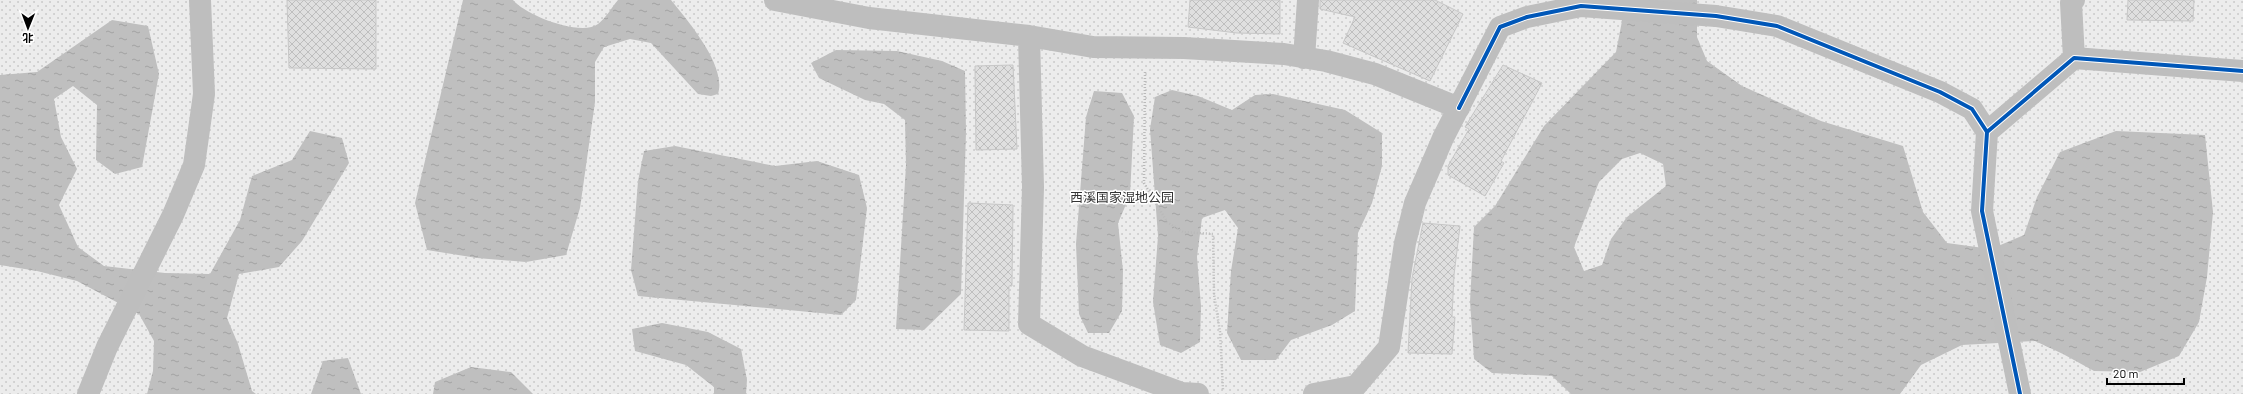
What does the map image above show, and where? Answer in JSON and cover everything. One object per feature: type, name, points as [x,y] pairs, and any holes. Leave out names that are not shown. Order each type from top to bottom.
[{"type":"street","points":[[88,394],[126,308],[173,214],[194,165],[204,94],[200,0]]},
{"type":"street","points":[[775,0],[869,18],[1030,36],[1093,47],[1284,54],[1326,61],[1375,74],[1459,108]]},
{"type":"street","points":[[2074,0],[2071,3],[2074,58]]},
{"type":"street","points":[[1304,58],[1308,1]]},
{"type":"street","points":[[1314,394],[1356,386],[1388,347],[1404,243],[1415,203],[1459,108],[1500,27],[1527,17],[1581,6],[1716,16],[1777,26],[1940,92],[1972,108],[1988,132],[1982,211],[2020,394]]},
{"type":"street","points":[[1030,36],[1033,187],[1028,324],[1082,356],[1182,393],[1198,394]]},
{"type":"street","points":[[1988,132],[2074,58],[2243,71]]},
{"type":"path","points":[[1145,48],[1144,183],[1167,222],[1183,232],[1213,234],[1214,294],[1220,332],[1224,394]]},
{"type":"green space","name":"西溪国家湿地公园","points":[[0,0],[2243,0],[2243,394],[0,394]]},
{"type":"water","points":[[463,0],[513,0],[519,6],[541,18],[579,28],[590,27],[601,22],[618,0],[671,0],[696,32],[712,57],[717,70],[719,83],[718,94],[711,96],[698,94],[651,43],[630,39],[604,47],[595,62],[595,102],[580,208],[566,255],[526,262],[477,258],[427,250],[415,203]]},
{"type":"water","points":[[1615,0],[1697,0],[1697,37],[1707,61],[1742,86],[1821,121],[1903,146],[1923,212],[1947,243],[1991,249],[2024,235],[2037,197],[2060,152],[2116,131],[2205,135],[2213,212],[2207,277],[2199,322],[2179,356],[2140,372],[2094,371],[2035,341],[1962,345],[1921,365],[1900,394],[1571,394],[1552,376],[1492,373],[1474,359],[1470,302],[1474,227],[1495,206],[1544,126],[1616,52],[1622,21]],"holes":[[[1640,153],[1663,164],[1666,186],[1627,217],[1611,239],[1602,265],[1584,271],[1574,247],[1599,182],[1622,159]]]},
{"type":"water","points":[[112,20],[148,26],[159,74],[142,167],[115,174],[96,160],[97,105],[73,86],[54,99],[61,137],[77,169],[59,205],[78,247],[104,266],[165,273],[210,274],[240,220],[252,176],[292,160],[310,131],[342,138],[349,163],[302,241],[279,267],[239,274],[227,318],[238,344],[252,391],[256,394],[147,394],[153,371],[154,341],[139,314],[77,281],[37,271],[0,265],[0,75],[37,72]]},
{"type":"water","points":[[836,50],[897,51],[942,61],[965,71],[966,132],[961,294],[924,330],[896,329],[906,165],[905,120],[884,104],[865,100],[819,78],[811,63]]},
{"type":"water","points":[[1172,90],[1198,96],[1232,110],[1255,95],[1273,94],[1345,110],[1382,133],[1382,166],[1372,203],[1358,233],[1355,311],[1332,325],[1291,340],[1276,360],[1241,360],[1227,333],[1231,271],[1238,228],[1225,210],[1202,218],[1197,257],[1201,306],[1200,342],[1181,353],[1160,345],[1153,302],[1158,236],[1150,129],[1155,97]]},
{"type":"water","points":[[1094,91],[1122,93],[1134,116],[1130,195],[1118,223],[1123,271],[1122,311],[1109,333],[1088,333],[1079,314],[1076,244],[1086,117]]},
{"type":"water","points":[[675,146],[775,166],[817,161],[859,175],[867,208],[856,300],[841,315],[638,296],[631,270],[638,181],[644,151]]},
{"type":"water","points":[[662,323],[708,332],[741,349],[747,380],[746,394],[714,394],[714,387],[686,365],[635,351],[632,329]]},
{"type":"water","points":[[348,358],[361,394],[311,394],[323,361]]},
{"type":"water","points":[[471,367],[511,372],[533,394],[433,394],[435,382]]},
{"type":"building","points":[[287,0],[376,0],[376,69],[289,68]]},
{"type":"building","points":[[1190,0],[1280,0],[1280,34],[1237,33],[1188,27]]},
{"type":"building","points":[[1320,0],[1435,0],[1463,14],[1430,81],[1343,43],[1355,17],[1320,9]]},
{"type":"building","points":[[2128,0],[2194,0],[2193,21],[2127,20]]},
{"type":"building","points":[[1013,65],[1017,149],[976,150],[975,66]]},
{"type":"building","points":[[1503,65],[1542,83],[1501,161],[1504,163],[1485,196],[1448,175],[1448,166],[1469,129],[1465,127]]},
{"type":"building","points":[[968,203],[1013,205],[1012,286],[1009,286],[1009,331],[964,330]]},
{"type":"building","points":[[1423,223],[1460,226],[1454,275],[1452,317],[1455,317],[1452,354],[1408,353],[1412,278]]},
{"type":"cycle path","points":[[1459,108],[1500,27],[1527,17],[1581,6],[1716,16],[1777,26],[1940,92],[1972,109],[1987,132],[1982,211],[2020,394]]},
{"type":"cycle path","points":[[1987,132],[2074,58],[2243,71]]}]
